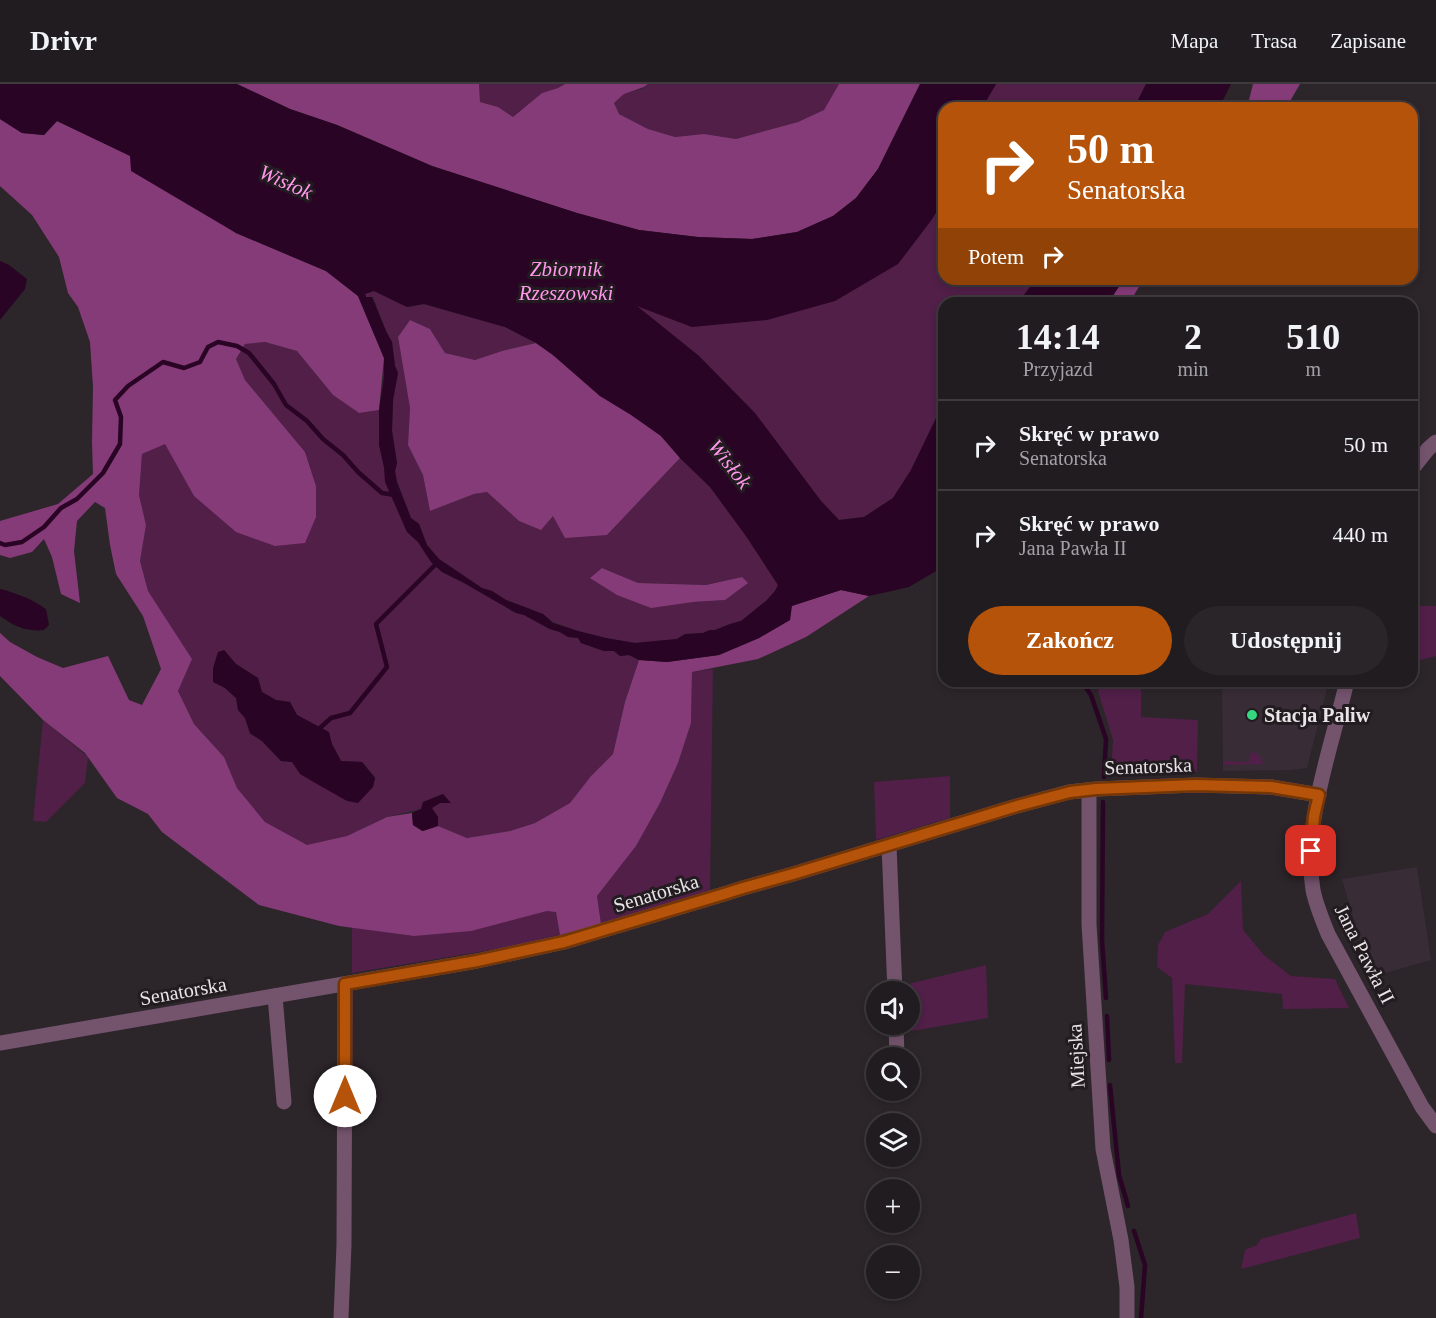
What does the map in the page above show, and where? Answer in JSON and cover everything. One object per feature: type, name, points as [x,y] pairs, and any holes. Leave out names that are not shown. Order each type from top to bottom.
[{"type":"street","points":[[1418,462],[1436,442]]},
{"type":"street","name":"Jana Pawła II","points":[[1346,687],[1314,816],[1311,851],[1318,910],[1422,1107],[1436,1126]]},
{"type":"street","name":"Senatorska","points":[[0,1042],[477,961],[564,942],[1070,792],[1203,786],[1271,787],[1319,795]]},
{"type":"street","name":"Miejska","points":[[1089,790],[1089,924],[1102,1139],[1121,1240],[1127,1287],[1127,1318]]},
{"type":"street","points":[[889,844],[895,981]]},
{"type":"street","points":[[341,1318],[344,1245],[345,984]]},
{"type":"street","points":[[275,996],[284,1102]]},
{"type":"shaded area","points":[[237,84],[479,84],[480,102],[498,107],[513,117],[542,93],[565,84],[648,84],[624,94],[614,103],[619,114],[648,129],[675,137],[704,134],[736,139],[798,122],[824,110],[839,84],[920,84],[878,169],[856,198],[833,216],[797,232],[752,239],[698,237],[639,230],[577,213],[432,166],[337,125],[290,109]]},
{"type":"shaded area","points":[[479,84],[565,84],[542,93],[513,117],[498,107],[480,102]]},
{"type":"shaded area","points":[[648,84],[839,84],[825,110],[798,122],[736,139],[704,134],[675,137],[648,129],[619,114],[614,103],[624,94],[644,88]]},
{"type":"shaded area","points":[[996,84],[1146,84],[1137,102],[986,102]]},
{"type":"shaded area","points":[[1253,84],[1300,84],[1290,102],[1248,102]]},
{"type":"shaded area","points":[[0,119],[22,133],[44,135],[57,121],[131,156],[236,233],[326,271],[358,296],[384,358],[379,410],[359,413],[333,395],[297,351],[265,342],[245,344],[236,359],[245,380],[305,452],[316,486],[316,517],[305,543],[275,546],[236,532],[194,496],[165,444],[142,454],[139,495],[146,525],[140,561],[148,591],[192,659],[178,691],[194,724],[224,757],[237,788],[265,822],[307,845],[347,836],[387,817],[412,813],[413,825],[422,831],[438,826],[467,838],[510,831],[535,823],[570,803],[591,776],[613,754],[625,702],[639,660],[667,662],[719,655],[759,638],[790,620],[791,606],[841,590],[869,596],[806,637],[758,659],[692,672],[691,723],[678,763],[660,803],[636,846],[597,896],[601,924],[560,935],[556,912],[547,911],[471,931],[414,936],[339,926],[259,905],[162,832],[148,814],[117,798],[85,753],[43,720],[0,676],[0,633],[10,642],[37,657],[63,668],[108,656],[129,700],[142,705],[161,669],[143,616],[116,574],[105,508],[95,502],[77,521],[74,551],[80,603],[61,594],[52,557],[44,539],[32,552],[10,558],[0,555],[0,521],[58,504],[93,474],[93,387],[90,342],[78,307],[68,293],[59,257],[32,215],[0,186]]},
{"type":"shaded area","points":[[938,210],[938,285],[1032,285],[1022,297],[938,297],[938,414],[911,470],[893,498],[864,517],[839,520],[821,501],[754,413],[699,356],[635,305],[692,327],[930,222]]},
{"type":"shaded area","points":[[1120,285],[1140,285],[1133,297],[1112,297]]},
{"type":"shaded area","points":[[374,291],[407,307],[424,304],[505,327],[536,343],[475,360],[445,353],[430,329],[410,320],[398,337],[410,408],[408,445],[423,475],[430,511],[474,494],[487,492],[519,521],[541,529],[553,515],[607,535],[680,458],[710,487],[746,536],[778,585],[775,591],[741,621],[703,633],[685,634],[677,639],[635,643],[578,631],[553,622],[543,614],[482,588],[439,559],[427,545],[419,524],[411,518],[397,482],[395,471],[397,463],[392,431],[393,400],[398,373],[392,342],[373,297],[366,297],[365,294]],"holes":[[[602,568],[638,583],[706,585],[742,577],[725,600],[693,602],[591,578]]]},
{"type":"shaded area","points":[[410,320],[430,329],[445,353],[475,360],[536,343],[600,396],[631,414],[661,436],[680,458],[607,535],[565,538],[553,516],[541,530],[519,521],[487,492],[474,494],[430,511],[423,475],[408,445],[410,408],[398,337]]},
{"type":"shaded area","points":[[265,342],[297,351],[333,395],[359,413],[379,410],[379,445],[386,482],[407,532],[442,572],[549,629],[568,637],[578,638],[581,643],[604,651],[614,651],[620,656],[629,655],[639,660],[625,702],[613,754],[591,776],[570,803],[535,823],[510,831],[467,838],[438,826],[438,817],[431,808],[440,803],[450,803],[443,794],[423,802],[421,809],[387,817],[347,836],[307,846],[265,822],[237,788],[224,757],[194,724],[178,691],[192,659],[148,591],[140,561],[146,525],[139,495],[142,454],[165,443],[194,496],[316,517],[316,486],[305,452],[245,380],[236,359],[245,344]],"holes":[[[224,650],[236,664],[258,678],[262,692],[276,700],[290,702],[297,715],[328,732],[341,761],[362,762],[375,777],[373,787],[292,762],[281,761],[262,741],[250,734],[245,718],[238,710],[236,698],[213,681]]]},
{"type":"shaded area","points":[[602,568],[638,583],[706,585],[742,577],[748,583],[725,600],[651,608],[617,595],[590,578]]},
{"type":"shaded area","points":[[1418,606],[1436,606],[1436,656],[1418,660]]},
{"type":"shaded area","points":[[713,669],[710,890],[601,924],[597,896],[636,846],[660,803],[678,763],[691,723],[692,672]]},
{"type":"shaded area","points":[[1100,687],[1141,687],[1141,717],[1198,720],[1197,772],[1111,773],[1113,740],[1098,691]]},
{"type":"shaded area","points":[[1222,687],[1327,687],[1307,768],[1223,771]]},
{"type":"shaded area","points":[[43,720],[88,757],[85,783],[46,822],[33,821]]},
{"type":"shaded area","points":[[1251,752],[1260,756],[1263,764],[1223,765],[1223,761],[1249,762]]},
{"type":"shaded area","points":[[950,776],[950,818],[876,840],[874,782]]},
{"type":"shaded area","points":[[1417,867],[1431,960],[1371,977],[1342,879]]},
{"type":"shaded area","points":[[1241,881],[1243,930],[1264,955],[1291,976],[1335,979],[1349,1008],[1283,1009],[1282,994],[1185,984],[1182,1063],[1175,1063],[1172,978],[1157,967],[1158,945],[1165,932],[1208,914]]},
{"type":"shaded area","points":[[556,911],[560,935],[497,949],[352,973],[352,927],[414,936]]},
{"type":"shaded area","points":[[986,965],[988,1018],[920,1030],[920,981]]},
{"type":"shaded area","points":[[1356,1213],[1360,1238],[1241,1269],[1245,1250],[1257,1245],[1261,1239]]},
{"type":"water","points":[[0,84],[237,84],[290,109],[337,125],[432,166],[577,213],[639,230],[698,237],[752,239],[797,232],[833,216],[856,198],[878,169],[920,84],[996,84],[986,102],[938,102],[938,210],[898,264],[835,301],[767,320],[692,327],[637,306],[699,356],[755,413],[821,501],[839,520],[864,517],[893,498],[911,470],[938,414],[938,570],[909,587],[869,596],[841,590],[792,606],[790,620],[759,638],[719,655],[667,662],[639,660],[629,655],[620,656],[614,651],[604,651],[516,613],[442,572],[407,532],[385,482],[379,445],[379,410],[384,378],[384,358],[358,296],[326,271],[236,233],[131,171],[130,156],[57,121],[44,135],[22,133],[0,119]],"holes":[[[374,291],[407,307],[424,304],[505,327],[536,343],[600,396],[661,436],[710,487],[778,585],[775,591],[741,621],[703,633],[685,634],[677,639],[635,643],[606,638],[553,623],[543,614],[482,588],[439,559],[427,545],[419,524],[411,518],[397,482],[395,471],[397,463],[392,431],[393,400],[398,373],[392,342],[372,297],[366,297],[365,294]]]},
{"type":"water","points":[[1146,84],[1231,84],[1222,102],[1137,102]]},
{"type":"water","points":[[0,261],[27,279],[25,289],[0,320]]},
{"type":"water","points":[[1032,285],[1120,285],[1112,297],[1022,297]]},
{"type":"water","points":[[0,589],[24,597],[46,609],[49,625],[44,630],[26,629],[0,616]]},
{"type":"water","points":[[224,650],[236,664],[258,678],[262,692],[276,700],[290,702],[297,715],[329,732],[332,744],[341,761],[362,762],[375,778],[373,787],[358,803],[347,801],[300,774],[292,762],[281,761],[262,741],[250,733],[245,718],[238,710],[236,698],[225,688],[213,682],[213,668],[218,652]]},
{"type":"water","points":[[443,794],[451,803],[440,803],[432,808],[438,817],[438,826],[423,831],[413,825],[412,813],[421,809],[423,802]]},
{"type":"waterway","points":[[0,543],[5,545],[22,542],[44,527],[61,508],[77,499],[103,473],[120,444],[121,417],[115,400],[128,386],[163,362],[184,368],[200,362],[208,347],[218,342],[237,346],[249,353],[274,384],[286,405],[307,421],[323,439],[382,493],[395,495]]},
{"type":"waterway","points":[[320,728],[331,718],[350,713],[387,667],[376,624],[436,564]]},
{"type":"waterway","points":[[1085,687],[1091,695],[1106,739],[1104,777]]},
{"type":"waterway","points":[[1103,802],[1102,940],[1106,998]]},
{"type":"waterway","points":[[1107,1016],[1109,1060]]},
{"type":"waterway","points":[[1110,1085],[1119,1175],[1128,1206]]},
{"type":"waterway","points":[[1134,1231],[1145,1265],[1141,1318]]},
{"type":"place","name":"Stacja Paliw","points":[[1252,715]]},
{"type":"route","points":[[345,1096],[345,984],[477,961],[564,942],[1070,792],[1195,785],[1271,787],[1319,795],[1314,816],[1311,851]]},
{"type":"water label","name":"Wisłok","points":[[286,182]]},
{"type":"water label","name":"Zbiornik Rzeszowski","points":[[566,281]]},
{"type":"water label","name":"Wisłok","points":[[730,464]]}]
